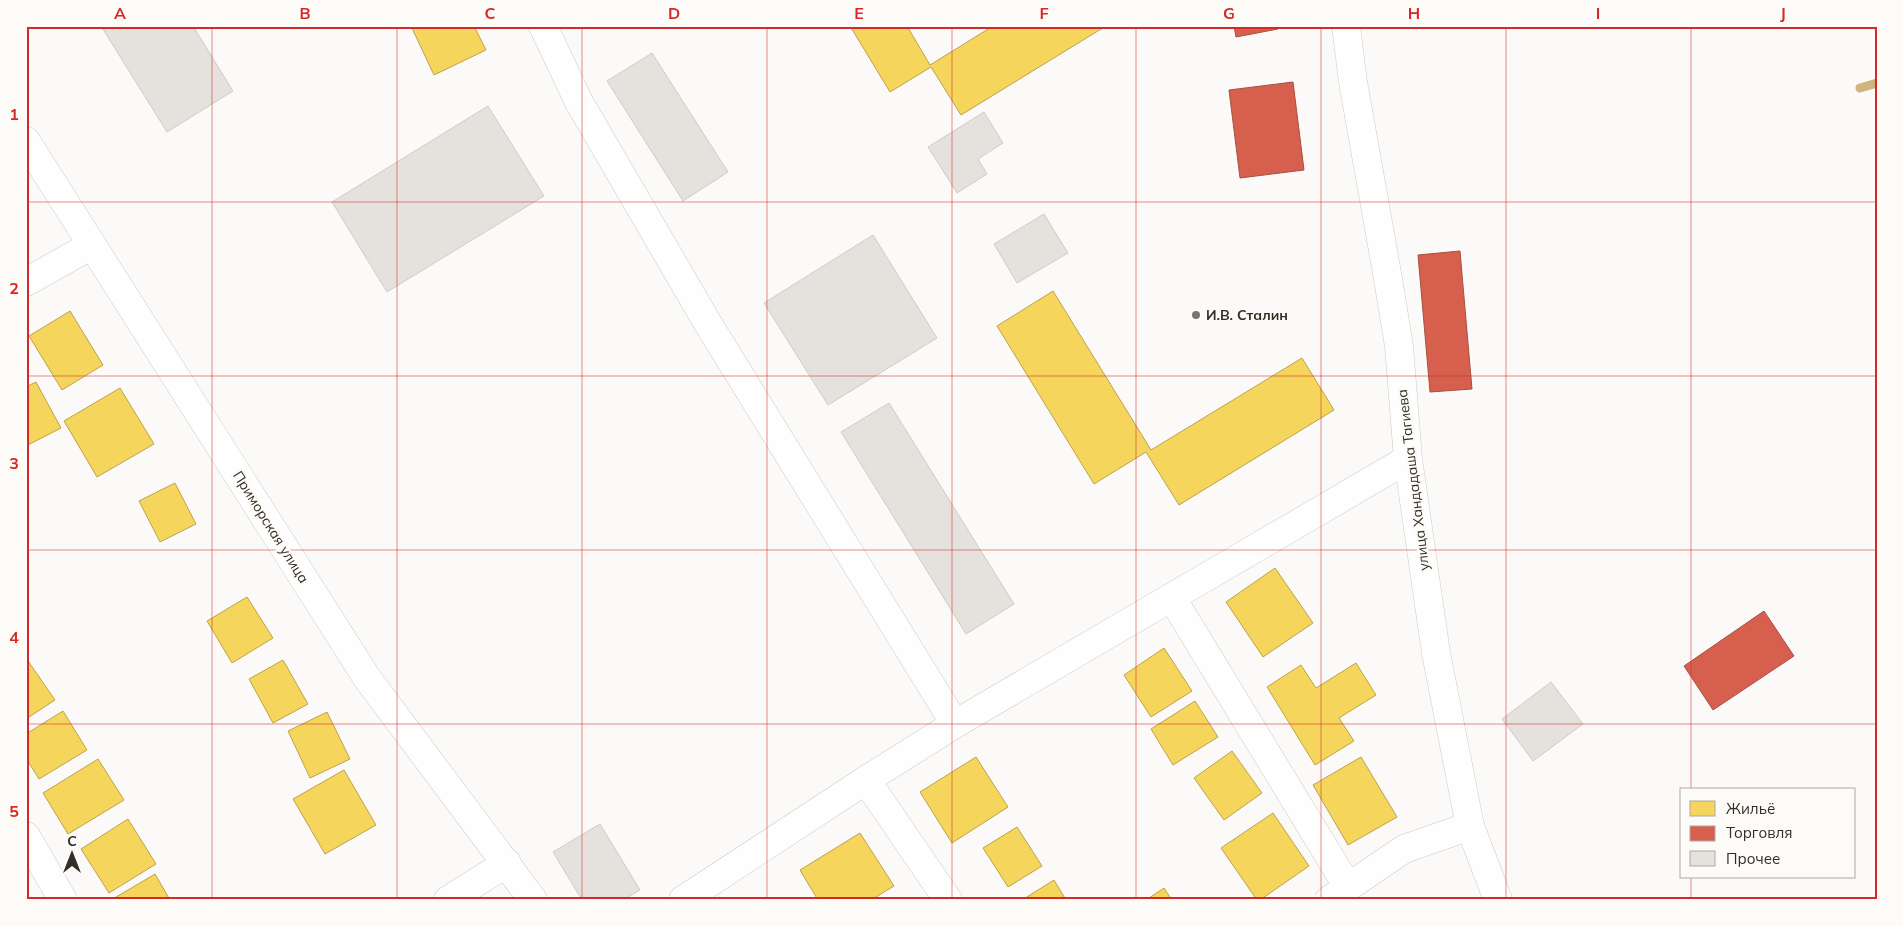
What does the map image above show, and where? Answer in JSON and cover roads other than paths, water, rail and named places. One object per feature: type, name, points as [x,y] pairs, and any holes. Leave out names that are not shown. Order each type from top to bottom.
[{"type":"street","points":[[543,26],[579,102],[707,322],[955,724]]},
{"type":"street","name":"улица Хандадаша Тагиева","points":[[1345,26],[1353,82],[1386,264],[1398,346],[1406,460],[1439,681],[1468,827],[1496,900]]},
{"type":"street","name":"Приморская улица","points":[[26,141],[368,678],[534,900]]},
{"type":"street","points":[[26,282],[92,245]]},
{"type":"street","points":[[683,900],[955,724],[1406,460]]},
{"type":"street","points":[[1172,598],[1338,893],[1404,849],[1468,827]]},
{"type":"street","points":[[866,780],[948,900]]},
{"type":"street","points":[[26,836],[63,900]]},
{"type":"street","points":[[448,900],[508,863]]},
{"type":"waterway","points":[[1860,88],[1877,83]]},
{"type":"place","name":"И.В. Сталин","points":[[1196,315]]}]
